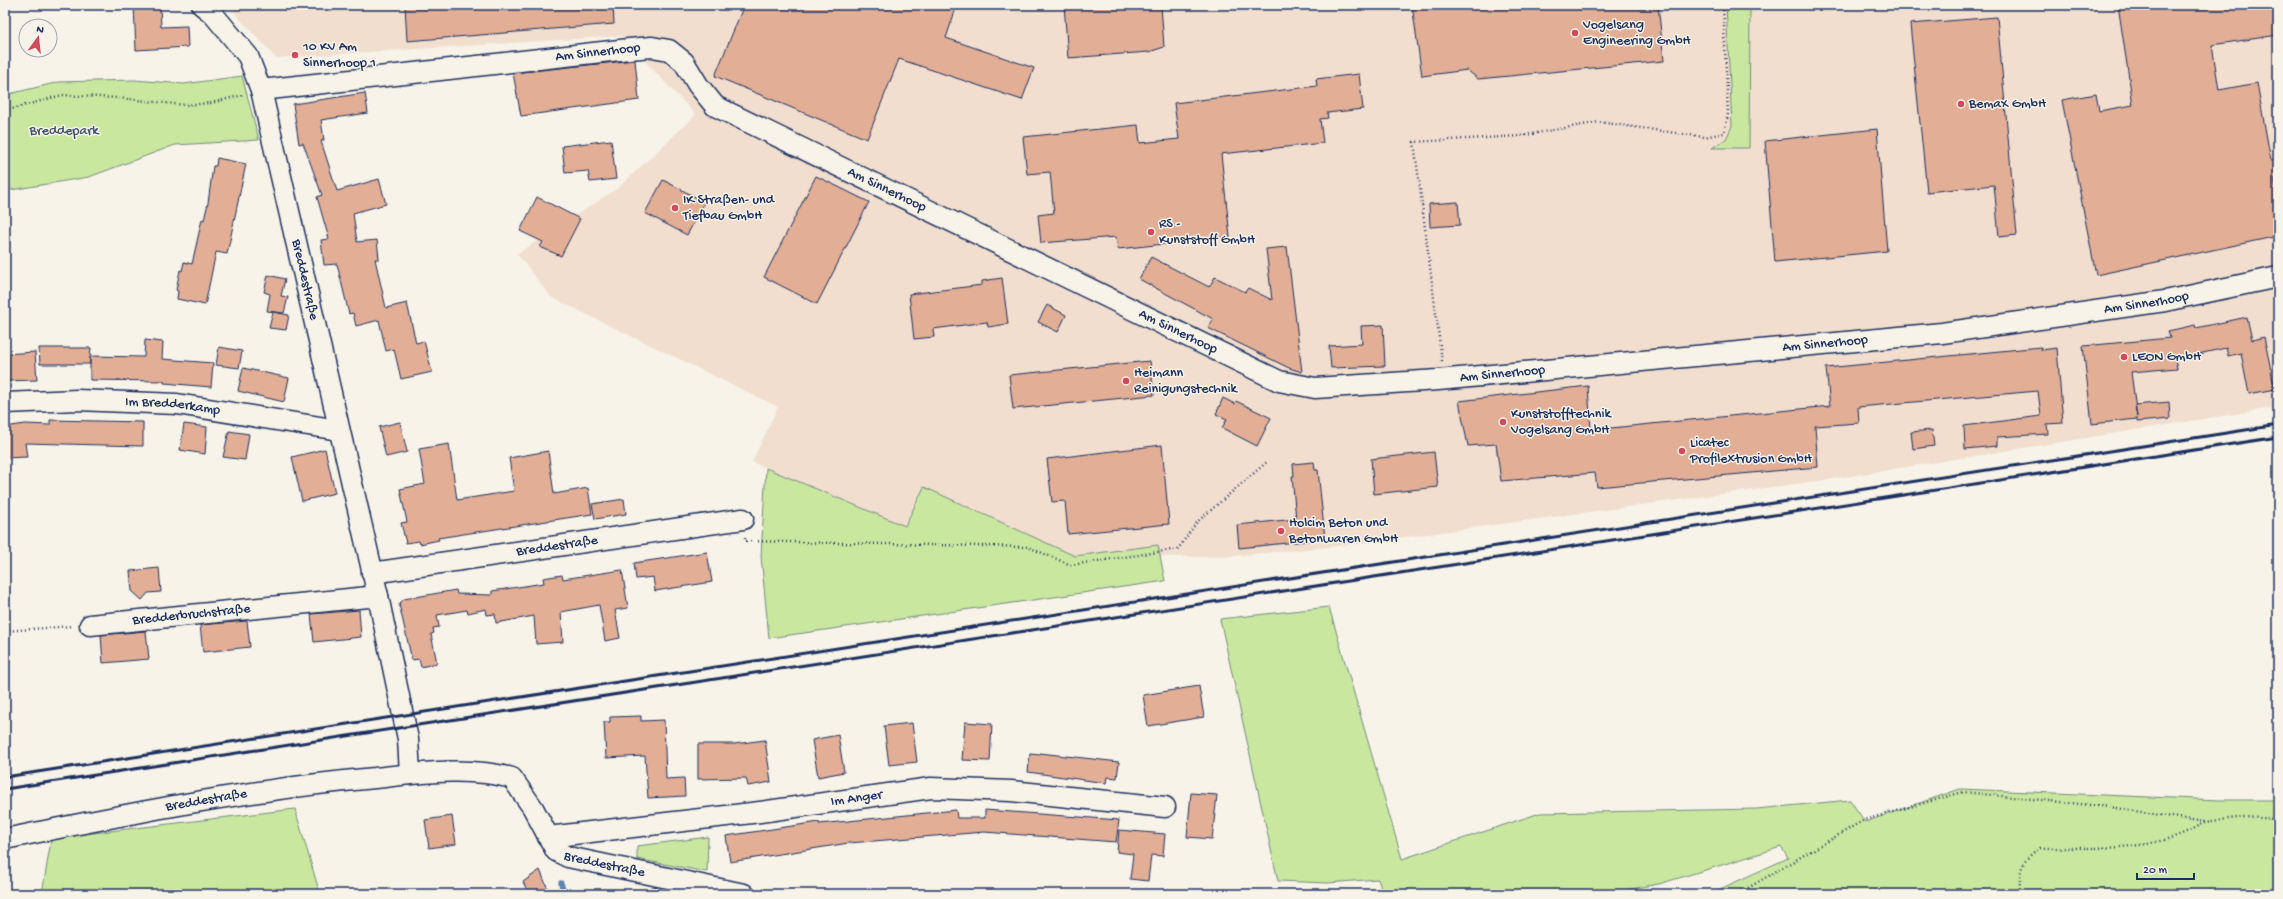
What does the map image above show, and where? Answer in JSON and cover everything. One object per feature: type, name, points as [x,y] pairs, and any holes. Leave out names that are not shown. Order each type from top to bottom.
[{"type":"street","name":"Breddestraße","points":[[202,5],[213,14],[248,56],[261,90],[378,596],[408,739],[410,774]]},
{"type":"street","name":"Am Sinnerhoop","points":[[261,90],[630,49],[652,47],[669,50],[684,62],[698,85],[715,106],[1279,381],[1315,388],[1445,379],[1942,333],[2165,301],[2278,277]]},
{"type":"street","name":"Im Bredderkamp","points":[[5,403],[77,400],[177,404],[339,430]]},
{"type":"street","name":"Breddestraße","points":[[372,573],[743,519]]},
{"type":"street","name":"Bredderbruchstraße","points":[[90,625],[378,596]]},
{"type":"street","name":"Breddestraße","points":[[5,839],[102,819],[259,791],[429,771],[492,772],[512,778],[556,850],[568,857],[744,894]]},
{"type":"street","name":"Im Anger","points":[[548,837],[752,813],[932,788],[1011,791],[1165,807]]},
{"type":"path","points":[[1445,379],[1414,142],[1520,136],[1599,122],[1704,137],[1724,133],[1727,125],[1728,114],[1723,5]]},
{"type":"path","points":[[5,111],[62,95],[118,98],[185,105],[211,103],[261,90]]},
{"type":"path","points":[[743,519],[745,541],[1028,547],[1071,565],[1178,549],[1197,522],[1268,461]]},
{"type":"path","points":[[5,631],[90,625]]},
{"type":"path","points":[[1729,894],[1746,889],[1864,820],[1963,792],[2110,806],[2204,822],[2245,817],[2278,819]]},
{"type":"path","points":[[2033,894],[2020,891],[2019,874],[2022,864],[2030,854],[2040,848],[2126,846],[2167,840],[2189,832],[2204,822]]},
{"type":"shaded area","points":[[227,5],[2278,5],[2278,407],[1832,479],[1339,546],[1222,557],[1075,556],[924,487],[905,526],[752,462],[778,407],[551,297],[517,254],[618,188],[696,115],[621,36],[276,58]]},
{"type":"green space","points":[[1726,5],[1750,5],[1749,148],[1712,148],[1726,139],[1732,126]]},
{"type":"green space","name":"Breddepark","points":[[242,76],[259,140],[175,145],[89,177],[5,191],[5,95],[59,82],[134,80],[184,84]]},
{"type":"green space","points":[[766,468],[905,526],[924,487],[1075,556],[1158,545],[1165,581],[769,638],[761,556]]},
{"type":"green space","points":[[1329,607],[1402,859],[1540,813],[1757,809],[1850,800],[1865,822],[1960,789],[2220,800],[2278,800],[2278,894],[1709,894],[1788,858],[1781,847],[1659,884],[1603,894],[1383,894],[1378,879],[1328,883],[1278,881],[1220,619]]},
{"type":"green space","points":[[295,809],[320,894],[42,894],[51,840],[60,837]]},
{"type":"green space","points":[[708,837],[707,872],[637,859],[637,846]]},
{"type":"building","points":[[134,5],[160,5],[161,27],[187,26],[188,47],[136,50]]},
{"type":"building","points":[[405,5],[613,5],[614,24],[407,41]]},
{"type":"building","points":[[744,5],[957,5],[946,38],[1034,68],[1022,100],[899,59],[867,139],[715,76]]},
{"type":"building","points":[[1064,5],[1161,5],[1164,47],[1149,52],[1068,58]]},
{"type":"building","name":"Vogelsang Engineering GmbH","points":[[1412,5],[1658,5],[1664,61],[1478,79],[1467,70],[1422,76]]},
{"type":"building","points":[[2118,5],[2278,5],[2278,35],[2212,45],[2219,90],[2257,83],[2271,161],[2278,160],[2278,178],[2274,179],[2278,201],[2278,236],[2096,275],[2062,100],[2096,94],[2099,111],[2133,105]]},
{"type":"building","name":"BemaX GmbH","points":[[1997,17],[2017,235],[1999,237],[1994,185],[1927,192],[1910,24]]},
{"type":"building","points":[[635,60],[639,100],[521,116],[513,73]]},
{"type":"building","points":[[1359,74],[1363,109],[1327,113],[1328,118],[1320,119],[1323,143],[1221,154],[1230,237],[1118,249],[1116,237],[1041,243],[1038,215],[1054,213],[1050,172],[1027,174],[1023,137],[1138,125],[1140,143],[1179,139],[1174,103],[1317,86],[1316,79]]},
{"type":"building","points":[[365,93],[368,113],[321,120],[324,140],[321,141],[337,191],[379,179],[386,204],[353,213],[357,242],[377,240],[379,259],[375,259],[386,308],[407,303],[416,343],[424,341],[432,372],[401,379],[394,349],[386,351],[379,320],[356,326],[353,313],[349,314],[337,264],[324,265],[321,240],[329,239],[317,197],[322,195],[303,143],[299,144],[293,104]]},
{"type":"building","points":[[1877,129],[1887,251],[1775,262],[1765,141]]},
{"type":"building","points":[[611,140],[616,179],[590,182],[588,171],[565,173],[562,146]]},
{"type":"building","points":[[217,158],[246,164],[227,254],[216,252],[205,305],[177,299],[178,291],[176,290],[180,270],[182,271],[184,262],[192,264],[202,219],[204,220],[208,203],[213,166],[216,166]]},
{"type":"building","points":[[816,176],[869,202],[817,304],[764,277]]},
{"type":"building","name":"IK Straßen- und Tiefbau GmbH","points":[[663,180],[705,202],[687,235],[645,213]]},
{"type":"building","points":[[537,197],[580,219],[561,256],[540,247],[543,242],[520,231]]},
{"type":"building","points":[[1458,202],[1460,225],[1430,227],[1429,204]]},
{"type":"building","points":[[1287,247],[1302,372],[1289,368],[1208,328],[1213,319],[1139,279],[1151,257],[1209,287],[1215,277],[1245,292],[1248,288],[1272,300],[1266,249]]},
{"type":"building","points":[[268,275],[285,279],[281,296],[288,297],[284,313],[267,311],[270,294],[264,292]]},
{"type":"building","points":[[1002,278],[1008,324],[988,327],[987,322],[933,329],[934,337],[914,339],[909,294],[982,285],[982,281]]},
{"type":"building","points":[[1047,305],[1066,315],[1058,332],[1038,322]]},
{"type":"building","points":[[273,312],[289,315],[286,330],[269,328]]},
{"type":"building","points":[[2247,317],[2252,340],[2264,337],[2275,389],[2249,394],[2241,353],[2228,356],[2226,348],[2175,359],[2177,368],[2131,372],[2135,405],[2169,402],[2170,419],[2137,422],[2137,419],[2092,424],[2083,346],[2170,338],[2168,331],[2195,325],[2196,328]]},
{"type":"building","points":[[1383,325],[1385,366],[1331,368],[1329,346],[1362,344],[1361,326]]},
{"type":"building","points":[[145,340],[163,342],[162,359],[213,363],[211,387],[164,383],[164,381],[90,380],[90,364],[40,364],[39,348],[91,348],[90,356],[144,357]]},
{"type":"building","points":[[219,347],[242,351],[239,368],[216,365]]},
{"type":"building","points":[[2041,347],[2041,350],[2057,348],[2063,423],[2047,424],[2048,434],[1997,437],[1997,446],[1965,449],[1964,426],[2041,416],[2038,391],[1858,407],[1859,423],[1815,426],[1818,467],[1597,487],[1595,473],[1501,481],[1496,444],[1468,446],[1459,401],[1588,386],[1591,430],[1830,406],[1826,368]]},
{"type":"building","points":[[35,352],[37,380],[5,381],[5,354]]},
{"type":"building","points":[[1150,361],[1154,395],[1013,409],[1009,375]]},
{"type":"building","points":[[243,368],[289,378],[284,402],[238,391]]},
{"type":"building","points":[[1223,398],[1235,404],[1236,401],[1271,418],[1257,446],[1222,428],[1227,419],[1216,414]]},
{"type":"building","points":[[50,420],[143,422],[143,446],[25,443],[27,457],[5,458],[5,427],[25,424],[50,425]]},
{"type":"building","points":[[400,422],[407,452],[386,457],[379,427]]},
{"type":"building","points":[[184,424],[207,427],[205,454],[180,450]]},
{"type":"building","points":[[1932,430],[1934,446],[1913,449],[1911,432]]},
{"type":"building","points":[[229,431],[249,434],[245,460],[223,457]]},
{"type":"building","points":[[449,444],[457,500],[514,491],[509,458],[548,451],[554,494],[588,488],[592,514],[438,538],[439,540],[420,544],[419,541],[406,543],[401,523],[407,522],[400,489],[425,484],[419,449]]},
{"type":"building","points":[[1162,445],[1169,524],[1068,534],[1065,501],[1052,502],[1047,459]]},
{"type":"building","points":[[325,449],[335,493],[302,501],[292,457]]},
{"type":"building","points":[[1434,452],[1438,487],[1374,494],[1371,459]]},
{"type":"building","points":[[1314,462],[1315,470],[1318,470],[1325,539],[1239,548],[1237,525],[1296,519],[1292,476],[1294,476],[1293,464]]},
{"type":"building","points":[[624,499],[626,514],[595,519],[592,504]]},
{"type":"building","points":[[707,552],[712,582],[655,591],[653,577],[636,579],[634,563]]},
{"type":"building","points":[[159,568],[161,592],[148,593],[142,600],[132,591],[130,571]]},
{"type":"building","points":[[622,570],[628,608],[615,610],[620,638],[605,641],[599,605],[561,612],[563,642],[536,644],[534,616],[496,623],[495,614],[487,615],[486,609],[468,613],[467,610],[437,615],[439,627],[433,628],[434,633],[431,634],[437,663],[421,667],[419,659],[412,660],[399,604],[404,599],[456,590],[457,594],[492,595],[492,591],[544,583],[543,578],[562,575],[563,579]]},
{"type":"building","points":[[359,610],[361,637],[314,642],[311,614]]},
{"type":"building","points":[[247,621],[250,647],[203,652],[200,625]]},
{"type":"building","points":[[146,631],[149,659],[103,663],[101,635]]},
{"type":"building","points":[[1199,686],[1204,717],[1148,726],[1143,695]]},
{"type":"building","points":[[641,716],[641,721],[664,720],[666,779],[684,778],[685,796],[648,798],[645,756],[606,758],[604,722],[610,722],[610,717]]},
{"type":"building","points":[[965,722],[992,724],[990,761],[962,760]]},
{"type":"building","points":[[912,723],[917,762],[889,765],[884,726]]},
{"type":"building","points":[[838,735],[844,772],[818,777],[812,740]]},
{"type":"building","points":[[765,740],[771,782],[748,786],[746,778],[698,779],[698,744],[734,744]]},
{"type":"building","points":[[1040,753],[1119,762],[1117,778],[1107,777],[1106,783],[1028,772],[1030,754],[1040,755]]},
{"type":"building","points":[[1191,793],[1217,795],[1212,839],[1187,837]]},
{"type":"building","points":[[956,810],[957,818],[985,818],[985,810],[1119,820],[1116,842],[984,832],[849,843],[730,862],[726,836],[819,822],[819,824]]},
{"type":"building","points":[[452,816],[456,844],[429,848],[425,820]]},
{"type":"building","points":[[1119,830],[1165,834],[1163,856],[1151,855],[1148,881],[1130,879],[1133,854],[1117,852]]},
{"type":"building","points":[[540,870],[550,894],[529,894],[523,882]]},
{"type":"waterway","points":[[561,883],[564,894]]},
{"type":"railway","points":[[5,777],[2278,425]]},
{"type":"railway","points":[[5,789],[2278,437]]},
{"type":"place","name":"Vogelsang Engineering GmbH","points":[[1575,33]]},
{"type":"place","name":"10 KV Am Sinnerhoop 1","points":[[295,55]]},
{"type":"place","name":"BemaX GmbH","points":[[1961,104]]},
{"type":"place","name":"IK Straßen- und Tiefbau GmbH","points":[[675,208]]},
{"type":"place","name":"RS - Kunststoff GmbH","points":[[1151,232]]},
{"type":"place","name":"LEON GmbH","points":[[2124,357]]},
{"type":"place","name":"Heimann Reinigungstechnik","points":[[1126,381]]},
{"type":"place","name":"Kunststofftechnik Vogelsang GmbH","points":[[1503,422]]},
{"type":"place","name":"Licatec Profilextrusion GmbH","points":[[1682,451]]},
{"type":"place","name":"Holcim Beton und Betonwaren GmbH","points":[[1281,531]]}]
